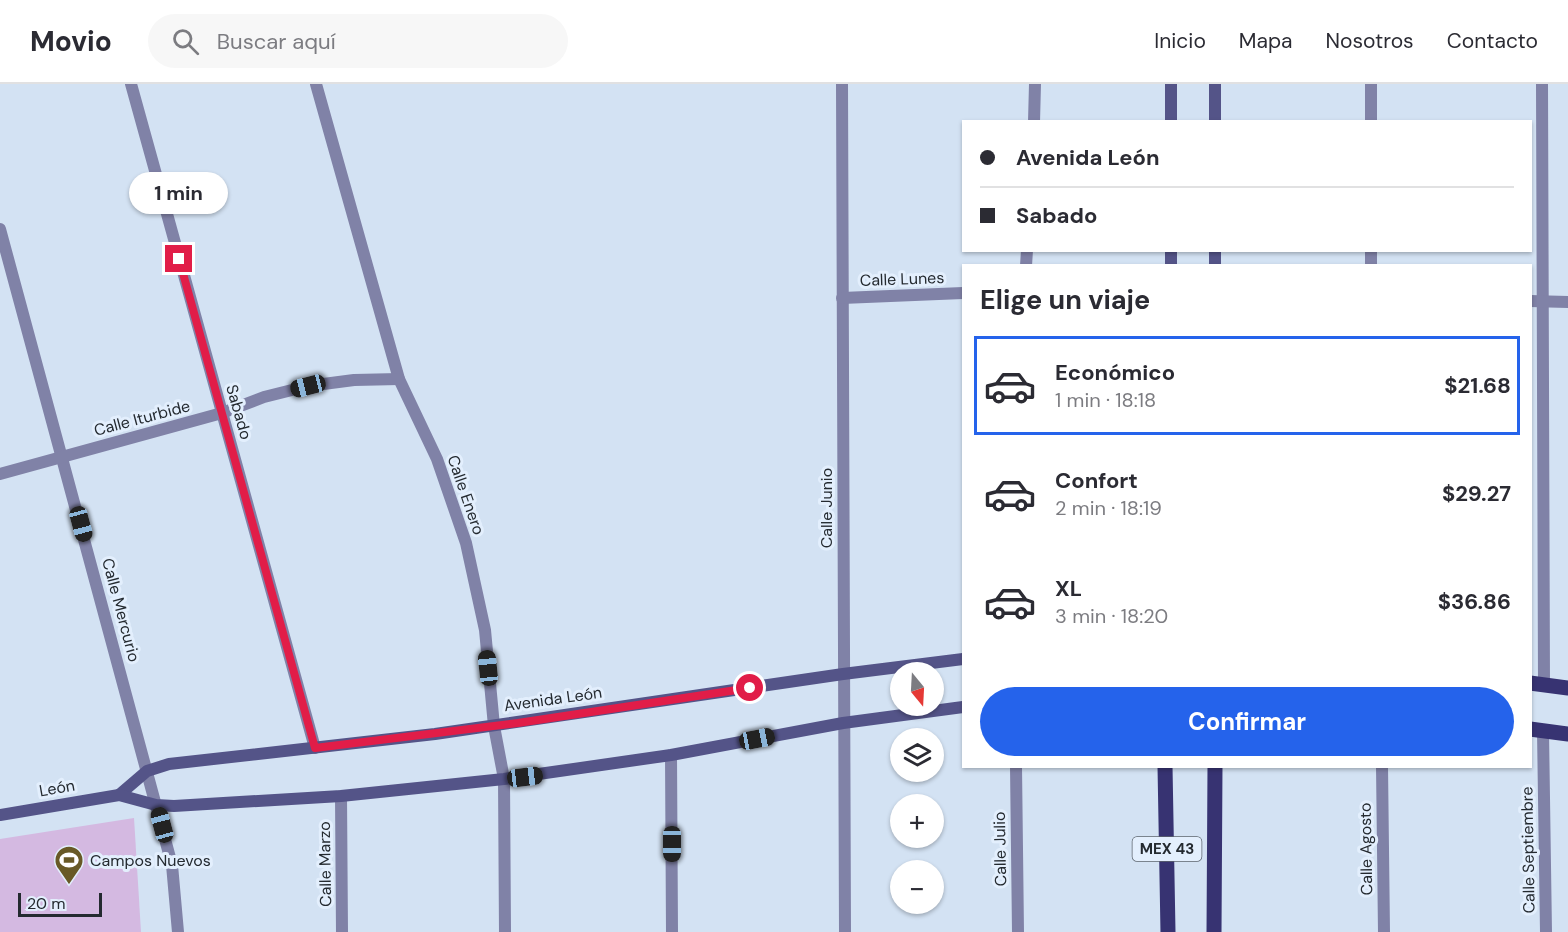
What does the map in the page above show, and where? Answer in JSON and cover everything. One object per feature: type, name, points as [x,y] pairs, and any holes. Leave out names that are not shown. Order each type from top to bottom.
[{"type":"main road","points":[[1537,684],[1568,688]]},
{"type":"main road","points":[[1536,730],[1568,734]]},
{"type":"main road","name":"MEX 43","points":[[1165,768],[1168,932]]},
{"type":"main road","name":"MEX 43","points":[[1214,932],[1215,768]]},
{"type":"street","name":"Sabado","points":[[131,84],[315,748]]},
{"type":"street","name":"Calle Enero","points":[[316,84],[399,379],[437,459],[466,543],[484,630],[494,726],[504,779],[505,932]]},
{"type":"street","name":"Calle Junio","points":[[842,84],[845,932]]},
{"type":"street","points":[[1034,120],[1035,84]]},
{"type":"street","points":[[1171,84],[1171,120]]},
{"type":"street","points":[[1215,84],[1215,120]]},
{"type":"street","points":[[1371,84],[1371,120]]},
{"type":"street","points":[[1537,684],[1544,302],[1542,84]]},
{"type":"street","name":"Calle Mercurio","points":[[0,229],[172,865],[178,932]]},
{"type":"street","name":"Calle Lunes","points":[[842,298],[962,293]]},
{"type":"street","points":[[1532,302],[1568,302]]},
{"type":"street","name":"Calle Iturbide","points":[[0,474],[222,413],[264,396],[308,386],[354,380],[399,379]]},
{"type":"street","name":"Avenida León","points":[[147,771],[169,764],[494,726],[843,674],[962,659]]},
{"type":"street","points":[[156,805],[340,796],[504,779],[671,755],[843,723],[962,707]]},
{"type":"street","name":"Calle Septiembre","points":[[1536,730],[1546,932]]},
{"type":"street","points":[[671,755],[672,932]]},
{"type":"street","name":"Calle Julio","points":[[1016,768],[1018,932]]},
{"type":"street","name":"Calle Agosto","points":[[1382,768],[1384,932]]},
{"type":"street","points":[[119,795],[147,771]]},
{"type":"street","name":"León","points":[[0,814],[119,795],[156,805]]},
{"type":"street","name":"Calle Marzo","points":[[340,796],[342,932]]},
{"type":"shaded area","name":"Campos Nuevos","points":[[134,818],[141,932],[0,932],[0,839]]},
{"type":"place","name":"Campos Nuevos","points":[[69,886]]},
{"type":"route","points":[[179,259],[315,748],[518,723],[750,688]]}]
